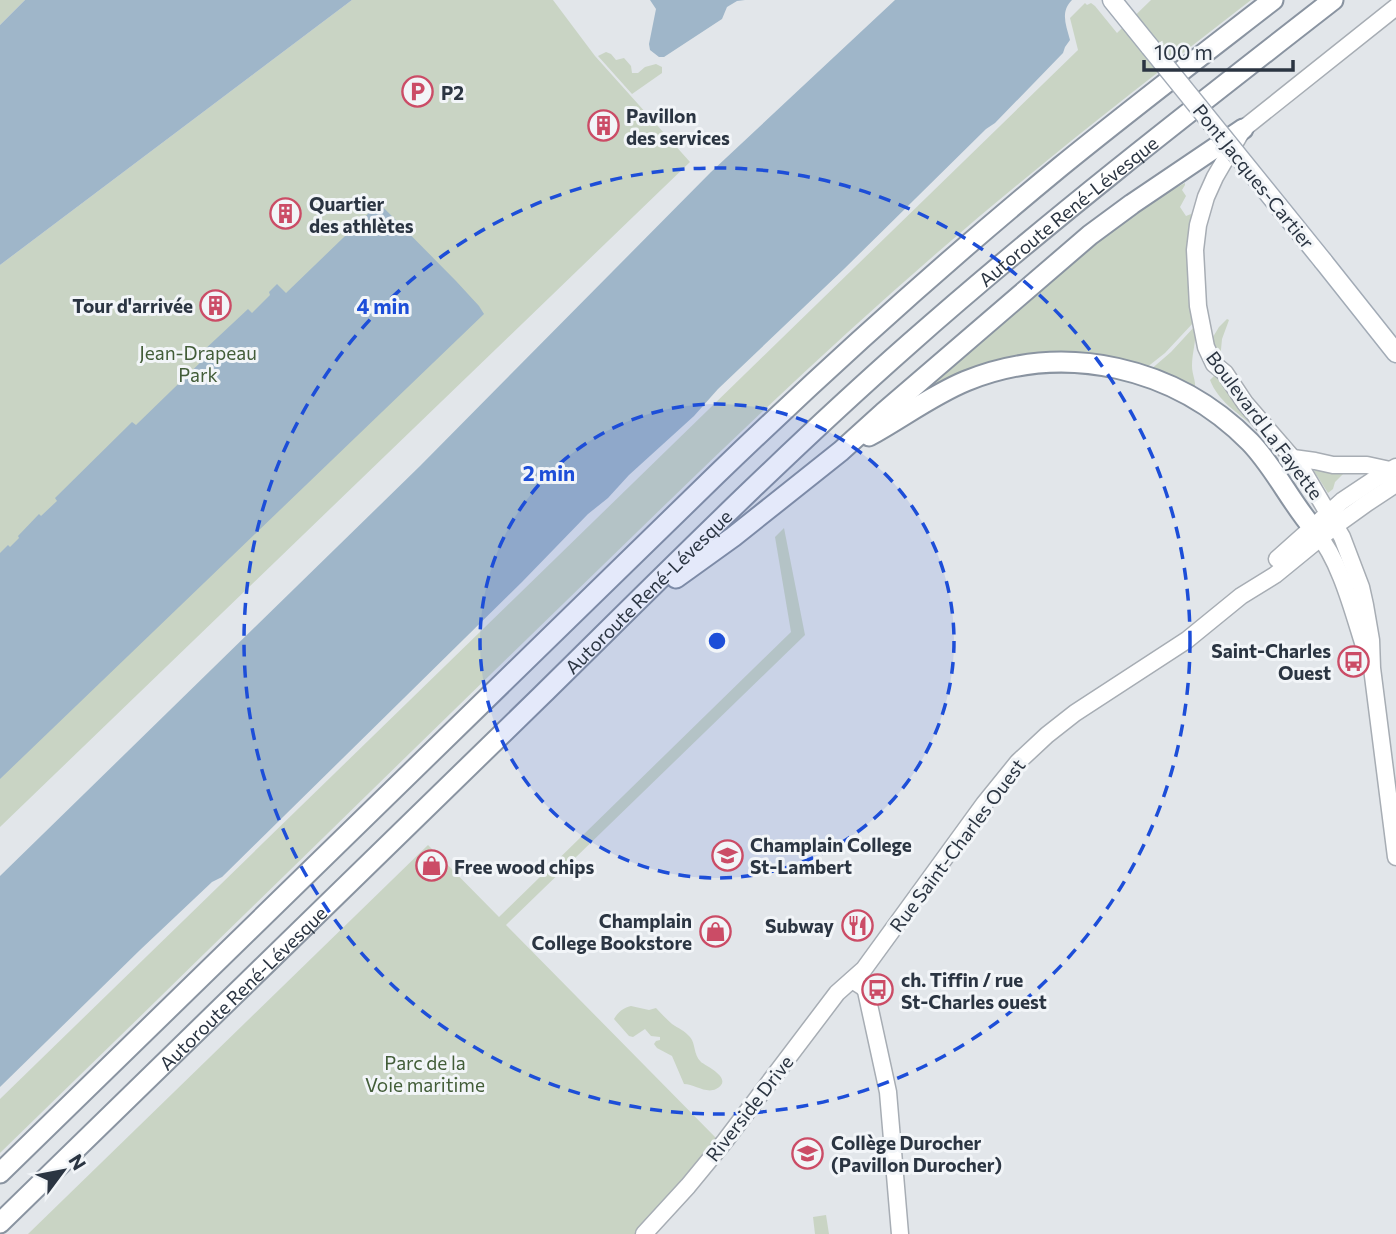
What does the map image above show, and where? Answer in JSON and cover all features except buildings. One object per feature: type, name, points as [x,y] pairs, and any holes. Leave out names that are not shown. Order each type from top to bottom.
[{"type":"highway","name":"Autoroute René-Lévesque","points":[[0,1173],[716,474],[828,369],[911,294],[1063,165],[1273,0]]},
{"type":"highway","name":"Autoroute René-Lévesque","points":[[0,1223],[808,437],[956,302],[1108,175],[1333,0]]},
{"type":"highway","points":[[1294,30],[1341,0]]},
{"type":"highway","points":[[622,617],[733,537],[841,451],[1090,236],[1132,204],[1243,129]]},
{"type":"highway","points":[[841,451],[945,390],[983,374],[1039,363],[1076,362],[1105,365],[1162,382],[1199,402],[1226,421],[1264,457],[1317,533]]},
{"type":"main road","name":"Pont Jacques-Cartier","points":[[1112,0],[1396,353]]},
{"type":"street","name":"Boulevard La Fayette","points":[[1396,7],[1243,129],[1210,187],[1200,216],[1195,250],[1198,306],[1204,342],[1214,363],[1225,373],[1250,410],[1302,469],[1345,544],[1362,592],[1371,640],[1372,668],[1396,857]]},
{"type":"street","points":[[1293,458],[1333,465],[1367,465],[1394,474]]},
{"type":"street","name":"Rue Saint-Charles Ouest","points":[[852,980],[867,965],[984,804],[1026,754],[1075,713],[1187,640],[1241,596],[1269,567],[1317,533],[1331,519],[1367,503],[1394,474]]},
{"type":"street","name":"Boulevard La Fayette","points":[[1317,533],[1340,577],[1372,668]]},
{"type":"street","points":[[852,980],[866,991],[885,1077],[900,1234]]},
{"type":"street","name":"Riverside Drive","points":[[644,1234],[704,1167],[833,997],[852,980]]},
{"type":"green space","points":[[0,0],[25,0],[0,25]]},
{"type":"green space","name":"Jean-Drapeau Park","points":[[352,0],[553,0],[595,56],[690,162],[0,827],[0,265]]},
{"type":"green space","points":[[1151,0],[1251,0],[1015,187],[833,346],[730,442],[0,1153],[0,1099],[1078,50],[1070,18],[1085,3],[1091,3],[1117,33]]},
{"type":"green space","points":[[606,52],[616,60],[624,58],[631,66],[632,73],[638,73],[645,67],[656,64],[662,67],[662,73],[632,94],[598,56]]},
{"type":"green space","points":[[1185,183],[1182,190],[1186,196],[1180,207],[1186,216],[1191,214],[1193,220],[1194,322],[1165,353],[1146,368],[1084,357],[905,402],[1080,251],[1147,206],[1147,203]]},
{"type":"green space","points":[[1227,319],[1229,320],[1222,339],[1220,360],[1210,342]]},
{"type":"green space","points":[[1195,326],[1192,366],[1195,388],[1149,371],[1171,352]]},
{"type":"green space","points":[[1214,376],[1218,377],[1255,426],[1234,411],[1218,394],[1210,380]]},
{"type":"green space","points":[[1317,466],[1345,472],[1328,493],[1314,471]]},
{"type":"green space","name":"Parc de la Voie maritime","points":[[784,528],[805,635],[506,925],[718,1140],[636,1234],[28,1234],[428,845],[499,917],[791,632],[775,537]]},
{"type":"green space","points":[[631,1006],[649,1010],[656,1008],[686,1033],[692,1040],[698,1059],[718,1073],[721,1085],[708,1090],[684,1084],[672,1056],[654,1044],[660,1037],[651,1036],[645,1029],[633,1037],[629,1036],[614,1019],[617,1014]]},
{"type":"green space","points":[[826,1215],[829,1234],[815,1234],[813,1217]]},
{"type":"water","points":[[25,0],[352,0],[0,265],[0,25]]},
{"type":"water","points":[[650,0],[745,0],[727,7],[722,19],[664,57],[659,57],[650,50],[649,44],[656,9]]},
{"type":"water","points":[[895,0],[1072,0],[1065,14],[1070,40],[1063,53],[995,123],[718,389],[694,416],[588,514],[222,877],[212,882],[140,950],[0,1087],[0,876],[420,466],[711,172]]},
{"type":"water","points":[[375,199],[456,281],[484,314],[0,779],[0,553],[19,538],[39,514],[41,516],[57,501],[55,498],[132,422],[136,425],[206,357],[202,352],[248,309],[252,313],[277,284],[286,293],[372,210],[369,205]]},
{"type":"place","name":"P2","points":[[418,92]]},
{"type":"place","name":"Pavillon des services","points":[[603,126]]},
{"type":"place","name":"Quartier des athlètes","points":[[286,214]]},
{"type":"place","name":"Tour d'arrivée","points":[[216,305]]},
{"type":"place","name":"Saint-Charles Ouest","points":[[1354,661]]},
{"type":"place","name":"Champlain College St-Lambert","points":[[727,855]]},
{"type":"place","name":"Free wood chips","points":[[431,866]]},
{"type":"place","name":"Subway","points":[[857,925]]},
{"type":"place","name":"Champlain College Bookstore","points":[[715,931]]},
{"type":"place","name":"ch. Tiffin / rue St-Charles ouest","points":[[878,990]]},
{"type":"place","name":"Collège Durocher (Pavillon Durocher)","points":[[808,1153]]}]
